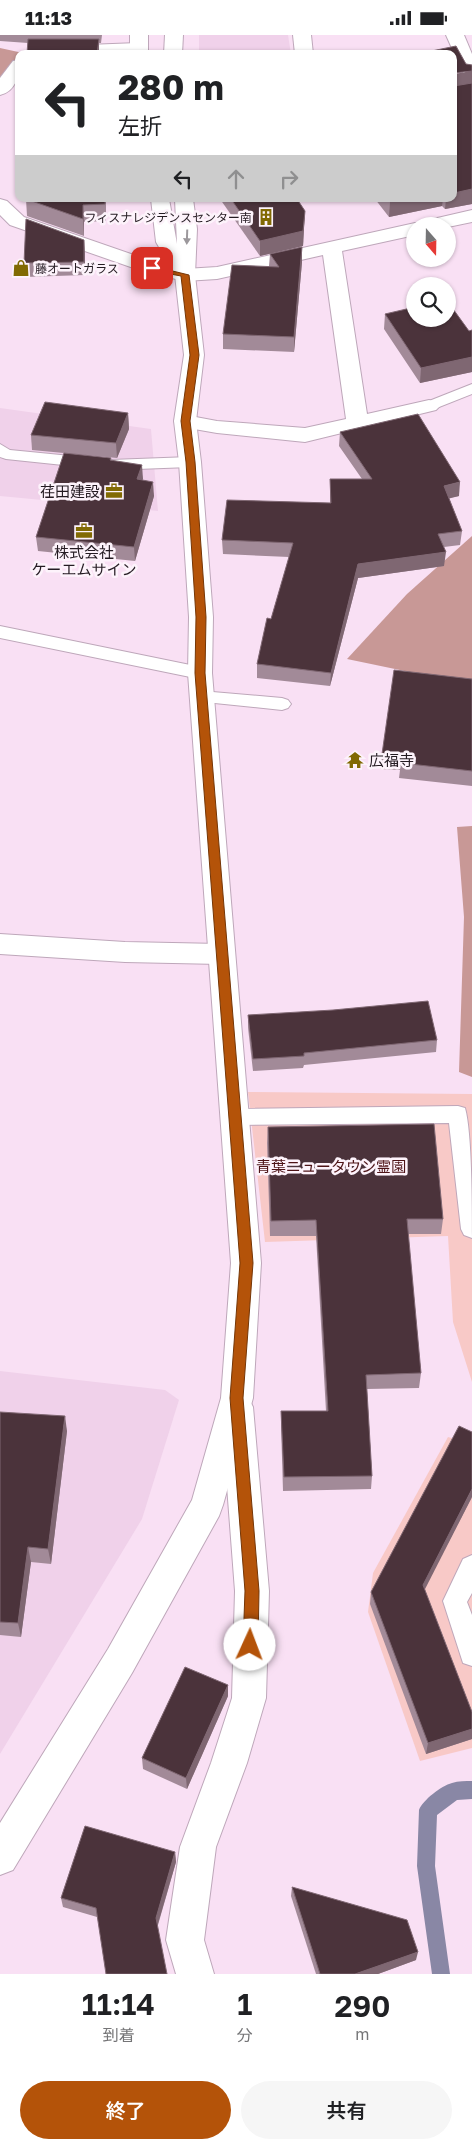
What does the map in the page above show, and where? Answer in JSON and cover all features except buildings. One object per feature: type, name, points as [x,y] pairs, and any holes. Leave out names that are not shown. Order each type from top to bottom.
[{"type":"street","points":[[173,50],[174,35]]},
{"type":"street","points":[[302,35],[304,50]]},
{"type":"street","points":[[455,35],[472,73]]},
{"type":"street","points":[[70,50],[139,46]]},
{"type":"street","points":[[0,90],[15,70]]},
{"type":"street","points":[[160,202],[166,242],[185,275]]},
{"type":"street","points":[[184,202],[187,229],[185,275],[194,355],[185,421],[190,462],[201,617],[200,685],[246,1263],[236,1398],[252,1591],[249,1698],[229,1763],[198,1847],[185,1940],[194,1974]]},
{"type":"street","points":[[0,205],[17,221],[152,268],[185,275],[217,273],[406,231]]},
{"type":"street","points":[[456,220],[472,216]]},
{"type":"street","points":[[0,232],[17,221]]},
{"type":"street","points":[[332,247],[357,423]]},
{"type":"street","points":[[185,421],[217,427],[305,435],[429,406]]},
{"type":"street","points":[[0,944],[125,953],[220,954]]},
{"type":"street","points":[[0,1857],[120,1661],[207,1505],[236,1398]]},
{"type":"lane","points":[[429,406],[472,389]]},
{"type":"lane","points":[[0,449],[6,454],[111,465],[190,462]]},
{"type":"lane","points":[[0,632],[200,685],[282,704]]},
{"type":"lane","points":[[234,1117],[458,1114],[472,1229]]},
{"type":"lane","points":[[472,1567],[455,1601],[472,1654]]},
{"type":"shaded area","points":[[199,35],[288,35],[290,50],[199,50]]},
{"type":"shaded area","points":[[0,48],[15,51],[15,63],[0,84]]},
{"type":"shaded area","points":[[0,408],[151,429],[158,511],[0,496]]},
{"type":"shaded area","points":[[472,536],[472,685],[347,659],[407,594]]},
{"type":"shaded area","points":[[472,826],[472,1077],[459,1072],[464,917],[457,827]]},
{"type":"shaded area","points":[[0,1371],[165,1390],[179,1400],[142,1519],[0,1754]]},
{"type":"green space","name":"青葉ニュータウン霊園","points":[[248,1092],[472,1094],[472,1382],[453,1322],[448,1236],[265,1242]]},
{"type":"green space","points":[[448,1437],[472,1444],[472,1748],[420,1761],[368,1612],[373,1573]]},
{"type":"waterway","points":[[441,1974],[426,1866],[428,1810],[454,1791],[472,1790]]},
{"type":"place","name":"フィスナレジデンスセンター南","points":[[266,217]]},
{"type":"place","name":"藤オートガラス","points":[[21,268]]},
{"type":"place","name":"荏田建設","points":[[114,491]]},
{"type":"place","name":"株式会社 ケーエムサイン","points":[[84,531]]},
{"type":"place","name":"広福寺","points":[[355,760]]},
{"type":"route","points":[[152,268],[185,275],[194,355],[185,421],[190,462],[201,617],[200,673],[246,1263],[236,1398],[252,1591],[250,1645]]}]
